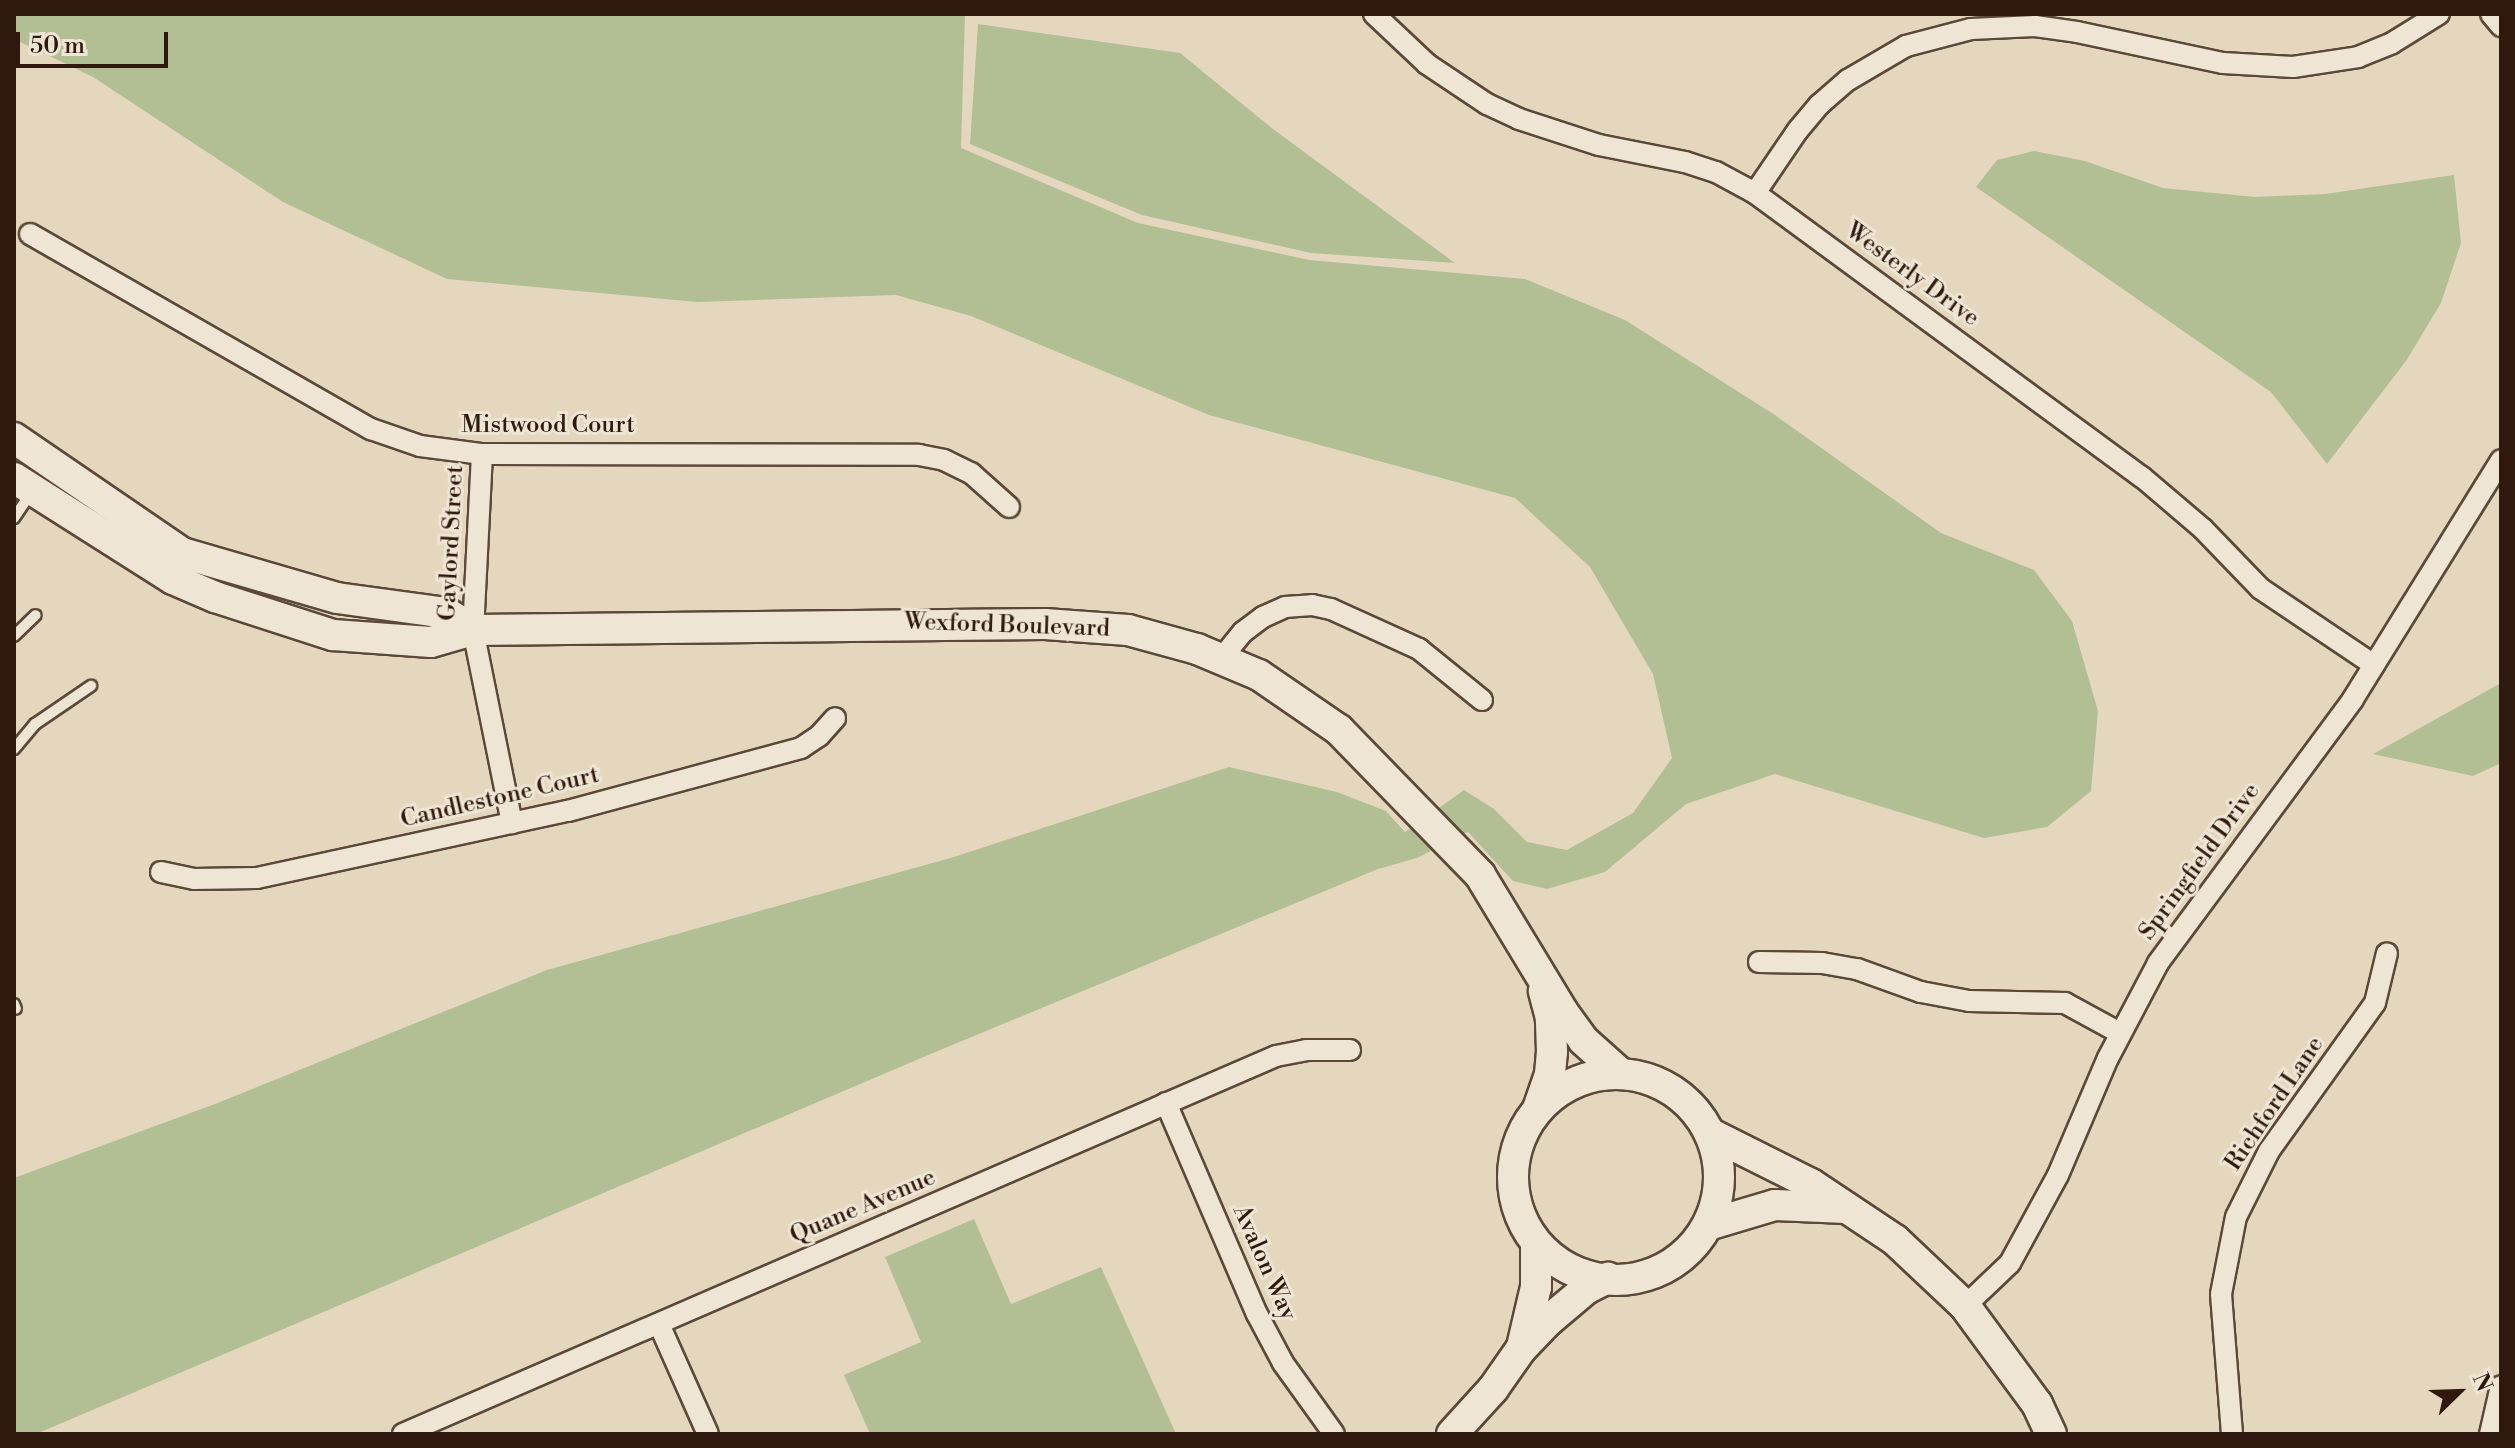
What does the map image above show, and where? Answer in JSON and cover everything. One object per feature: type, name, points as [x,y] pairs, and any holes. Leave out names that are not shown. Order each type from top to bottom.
[{"type":"street","name":"Westerly Drive","points":[[1374,14],[1427,64],[1487,104],[1519,119],[1599,145],[1685,162],[1716,172],[1755,193],[2142,477],[2203,529],[2261,589],[2374,665]]},
{"type":"street","points":[[1755,193],[1819,105],[1848,80],[1906,46],[2005,25],[2035,26],[2223,63],[2293,67],[2358,57],[2392,43],[2439,14]]},
{"type":"street","points":[[2491,14],[2501,26]]},
{"type":"street","name":"Mistwood Court","points":[[30,234],[371,429],[420,446],[482,454],[919,455],[944,460],[971,473],[1009,507]]},
{"type":"street","name":"Wexford Boulevard","points":[[15,440],[37,478],[173,579],[275,618],[333,635],[381,641],[431,642],[473,630],[1045,624],[1128,630],[1168,639],[1221,659],[1259,675],[1339,730],[1480,875],[1525,945],[1540,977],[1583,1040],[1621,1074]]},
{"type":"street","name":"Gaylord Street","points":[[482,454],[473,630],[512,823]]},
{"type":"street","name":"Springfield Drive","points":[[1965,1306],[2010,1263],[2058,1175],[2120,1033],[2158,963],[2353,699],[2501,460]]},
{"type":"street","points":[[1221,659],[1243,632],[1263,617],[1285,607],[1312,605],[1331,609],[1419,649],[1482,700]]},
{"type":"street","name":"Candlestone Court","points":[[161,872],[194,879],[257,878],[512,823],[792,751],[819,736],[835,718]]},
{"type":"street","name":"Richford Lane","points":[[2232,1434],[2221,1294],[2236,1217],[2269,1151],[2375,1003],[2387,953]]},
{"type":"street","points":[[1759,962],[1822,963],[1846,967],[1921,992],[1969,1001],[2065,1003],[2120,1033]]},
{"type":"street","name":"Wexford Boulevard","points":[[1538,1109],[1550,1074],[1552,1052],[1551,1018],[1540,977]]},
{"type":"street","name":"Quane Avenue","points":[[403,1434],[432,1428],[659,1324],[1276,1056],[1306,1050],[1350,1050]]},
{"type":"street","points":[[1621,1074],[1667,1088],[1687,1101],[1711,1134],[1720,1179],[1711,1224],[1684,1254],[1667,1265],[1629,1278],[1608,1278],[1568,1268],[1536,1243],[1516,1207],[1512,1167],[1524,1128],[1538,1109],[1578,1081],[1621,1074]]},
{"type":"street","name":"Avalon Way","points":[[1166,1103],[1257,1314],[1283,1363],[1334,1434]]},
{"type":"street","points":[[1711,1134],[1811,1184],[1895,1240],[1965,1306],[2037,1404],[2051,1434]]},
{"type":"street","points":[[1711,1224],[1775,1205],[1846,1208]]},
{"type":"street","points":[[1521,1349],[1536,1287],[1536,1243]]},
{"type":"street","points":[[1452,1434],[1493,1389],[1521,1349],[1566,1304],[1608,1278]]},
{"type":"street","points":[[659,1324],[708,1434]]},
{"type":"street","points":[[2490,1434],[2501,1386]]},
{"type":"lane","points":[[14,518],[37,478]]},
{"type":"lane","points":[[14,636],[36,615]]},
{"type":"lane","points":[[14,749],[35,724],[91,686]]},
{"type":"green space","points":[[14,14],[965,14],[961,148],[1138,223],[1309,260],[1525,279],[1625,320],[1775,415],[1941,533],[2034,570],[2072,621],[2098,711],[2091,791],[2047,827],[1984,838],[1775,774],[1686,804],[1605,872],[1547,889],[1513,881],[1468,832],[1417,858],[1378,869],[933,1053],[36,1434],[14,1434],[14,1178],[215,1104],[547,970],[954,857],[1229,767],[1337,792],[1386,811],[1405,832],[1464,790],[1494,809],[1527,842],[1567,850],[1633,813],[1672,758],[1653,674],[1590,567],[1515,498],[1209,415],[971,316],[896,295],[697,302],[447,279],[283,202],[93,77],[14,39]]},
{"type":"green space","points":[[978,24],[1180,53],[1273,129],[1455,263],[1311,253],[1142,215],[970,144]]},
{"type":"green space","points":[[2034,151],[2085,161],[2163,188],[2255,197],[2325,194],[2454,175],[2461,243],[2441,303],[2406,361],[2327,464],[2271,392],[1976,187],[1997,160]]},
{"type":"green space","points":[[2501,683],[2501,763],[2473,776],[2373,754]]},
{"type":"green space","points":[[974,1219],[1011,1304],[1101,1267],[1176,1434],[870,1434],[844,1375],[921,1342],[885,1257]]}]
